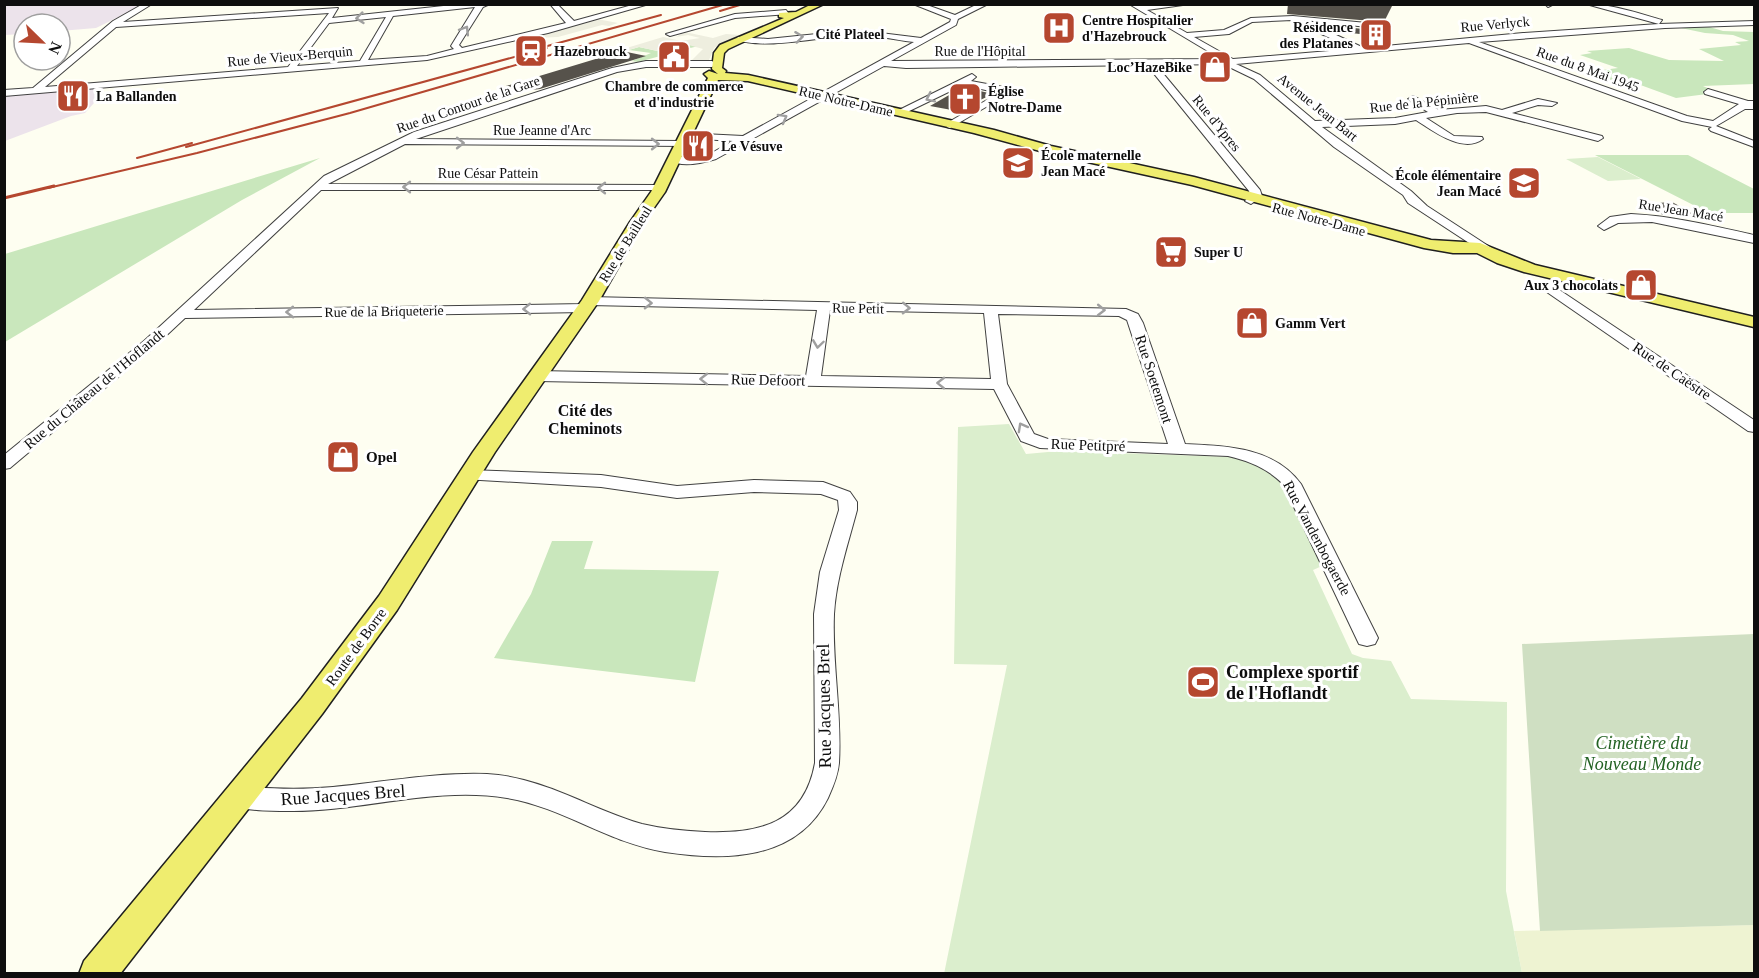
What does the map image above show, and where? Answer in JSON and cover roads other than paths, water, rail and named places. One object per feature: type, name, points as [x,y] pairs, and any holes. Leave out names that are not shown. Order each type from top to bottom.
[{"type":"main road","points":[[718,73],[720,51],[791,14],[816,6]]},
{"type":"main road","points":[[685,140],[718,73],[716,50],[720,46],[783,20],[791,14]]},
{"type":"main road","name":"Rue Notre-Dame","points":[[718,73],[950,125],[1022,144],[1095,158],[1168,176],[1336,224],[1481,248],[1523,267],[1581,288]]},
{"type":"main road","name":"Rue de Bailleul","points":[[587,305],[660,188],[685,140]]},
{"type":"main road","name":"Rue Notre-Dame","points":[[1467,247],[1563,292],[1581,288],[1619,290],[1755,322]]},
{"type":"main road","name":"Route de Borre","points":[[97,974],[361,642],[402,583],[469,475],[587,305]]},
{"type":"street","points":[[36,90],[114,25],[149,4]]},
{"type":"street","points":[[327,21],[487,4]]},
{"type":"street","points":[[553,4],[569,22],[574,23]]},
{"type":"street","name":"Rue de Vieux-Berquin","points":[[4,93],[427,58],[646,4]]},
{"type":"street","points":[[916,4],[955,18],[968,14],[984,4]]},
{"type":"street","points":[[1136,6],[1187,4]]},
{"type":"street","points":[[1589,4],[1670,25]]},
{"type":"street","points":[[462,51],[454,47],[481,5]]},
{"type":"street","name":"Avenue Jean Bart","points":[[1136,6],[1248,71],[1382,180],[1422,207],[1467,247]]},
{"type":"street","points":[[114,25],[339,8]]},
{"type":"street","points":[[290,70],[339,8]]},
{"type":"street","points":[[1292,18],[1297,8]]},
{"type":"street","points":[[670,34],[722,19],[755,13],[791,14]]},
{"type":"street","points":[[362,64],[392,14]]},
{"type":"street","points":[[946,15],[968,14]]},
{"type":"street","points":[[1643,17],[1669,16]]},
{"type":"street","points":[[675,160],[705,159],[922,41],[953,23],[955,18]]},
{"type":"street","points":[[1187,35],[1228,32],[1251,20],[1292,18],[1385,27]]},
{"type":"street","points":[[1292,18],[1363,51]]},
{"type":"street","name":"Rue Verlyck","points":[[1232,62],[1468,40],[1670,25],[1755,23]]},
{"type":"street","points":[[741,39],[768,41],[885,29]]},
{"type":"street","points":[[856,32],[922,41]]},
{"type":"street","points":[[1324,33],[1355,36]]},
{"type":"street","name":"Rue du 8 Mai 1945","points":[[1468,40],[1699,123],[1700,126],[1714,127]]},
{"type":"street","name":"Rue de l'Hôpital","points":[[882,63],[1232,62]]},
{"type":"street","name":"Rue d'Ypres","points":[[1150,63],[1254,190],[1256,195],[1252,200]]},
{"type":"street","name":"Rue du Contour de la Gare","points":[[183,314],[316,187],[333,175],[418,134],[624,67],[650,64],[718,73]]},
{"type":"street","points":[[898,113],[989,69],[991,64]]},
{"type":"street","points":[[950,125],[1005,93],[1002,90],[962,82]]},
{"type":"street","points":[[1708,92],[1752,104]]},
{"type":"street","points":[[1413,99],[1438,114]]},
{"type":"street","points":[[1506,112],[1537,102],[1552,103]]},
{"type":"street","points":[[1714,127],[1737,108],[1752,104]]},
{"type":"street","name":"Rue de la Pépinière","points":[[1310,122],[1358,123],[1419,118],[1482,109],[1506,112],[1598,138]]},
{"type":"street","points":[[1419,118],[1452,139],[1478,139]]},
{"type":"street","points":[[1714,127],[1755,144]]},
{"type":"street","points":[[1543,134],[1556,135],[1570,131]]},
{"type":"street","name":"Rue Jeanne d'Arc","points":[[401,142],[743,139]]},
{"type":"street","name":"Rue César Pattein","points":[[316,187],[660,188]]},
{"type":"street","name":"Rue Jean Macé","points":[[1604,226],[1614,219],[1644,218],[1755,239]]},
{"type":"street","name":"Rue de Caëstre","points":[[1546,285],[1755,427]]},
{"type":"street","points":[[1581,288],[1579,302],[1590,314]]},
{"type":"street","name":"Rue de la Briqueterie","points":[[183,314],[587,305]]},
{"type":"street","name":"Rue Petit","points":[[587,305],[1110,310],[1125,313]]},
{"type":"street","points":[[813,381],[824,307]]},
{"type":"street","name":"Rue Petitpré","points":[[990,309],[999,384],[1025,435],[1035,442],[1046,444],[1178,448]]},
{"type":"street","name":"Rue Soetemont","points":[[1125,313],[1136,323],[1178,448]]},
{"type":"street","name":"Rue du Château de l'Hoflandt","points":[[4,464],[90,395],[183,314]]},
{"type":"street","name":"Rue Defoort","points":[[537,376],[999,384]]},
{"type":"street","points":[[1731,411],[1755,410]]},
{"type":"street","name":"Rue Vandenbogaerde","points":[[1178,448],[1219,450],[1245,455],[1272,466],[1286,476],[1295,488],[1367,638]]},
{"type":"street","name":"Rue Jacques Brel","points":[[238,797],[293,801],[448,786],[501,786],[545,797],[647,837],[680,842],[735,845],[762,841],[775,836],[809,809],[822,786],[827,763],[824,614],[831,566],[848,510],[848,502],[844,496],[833,490],[817,487],[746,486],[668,491],[601,481],[469,475]]},
{"type":"railway","points":[[48,188],[197,153],[350,113],[726,4]]},
{"type":"railway","points":[[720,11],[743,4]]},
{"type":"railway","points":[[540,48],[661,15]]},
{"type":"railway","points":[[186,147],[547,48]]},
{"type":"railway","points":[[137,158],[192,143]]},
{"type":"railway","points":[[4,198],[54,186]]},
{"type":"place","name":"Centre Hospitalier d'Hazebrouck","points":[[1059,28]]},
{"type":"place","name":"Résidence des Platanes","points":[[1376,35]]},
{"type":"place","name":"Hazebrouck","points":[[531,51]]},
{"type":"place","name":"Chambre de commerce et d'industrie","points":[[674,57]]},
{"type":"place","name":"Loc’HazeBike","points":[[1215,67]]},
{"type":"place","name":"La Ballanden","points":[[73,96]]},
{"type":"place","name":"Église Notre-Dame","points":[[965,99]]},
{"type":"place","name":"Le Vésuve","points":[[698,146]]},
{"type":"place","name":"École maternelle Jean Macé","points":[[1018,163]]},
{"type":"place","name":"École élémentaire Jean Macé","points":[[1524,183]]},
{"type":"place","name":"Super U","points":[[1171,252]]},
{"type":"place","name":"Aux 3 chocolats","points":[[1641,285]]},
{"type":"place","name":"Gamm Vert","points":[[1252,323]]},
{"type":"place","name":"Opel","points":[[343,457]]},
{"type":"place","name":"Complexe sportif de l'Hoflandt","points":[[1203,682]]},
{"type":"district","name":"Cité Plateel","points":[[850,34]]},
{"type":"district","name":"Cité des Cheminots","points":[[585,419]]},
{"type":"park label","name":"Cimetière du Nouveau Monde","points":[[1642,753]]}]
